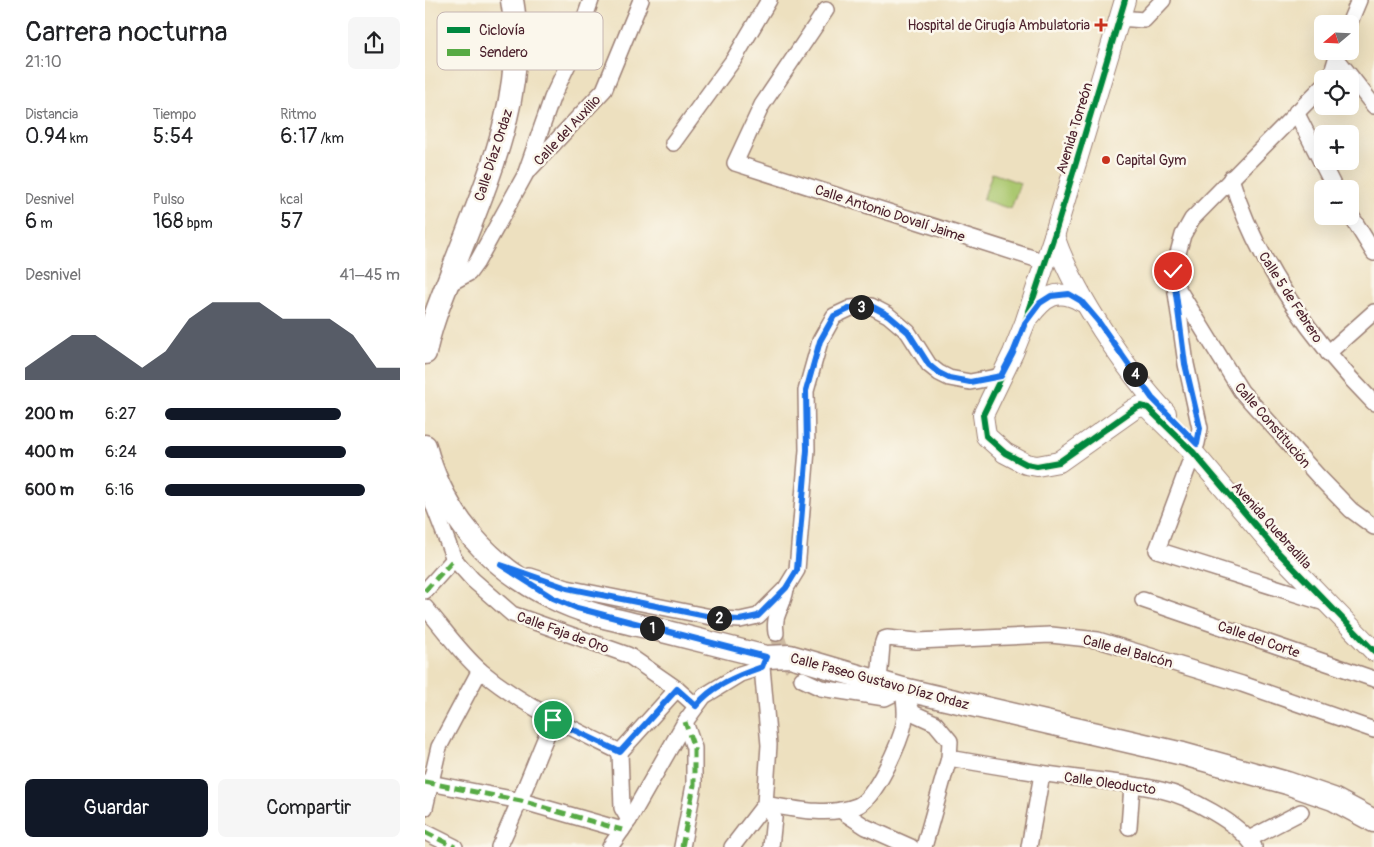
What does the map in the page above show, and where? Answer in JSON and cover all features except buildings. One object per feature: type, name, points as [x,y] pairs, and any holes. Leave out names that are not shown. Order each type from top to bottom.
[{"type":"main road","name":"Calle Díaz Ordaz","points":[[443,294],[506,125],[514,70]]},
{"type":"main road","points":[[425,353],[443,294]]},
{"type":"main road","name":"Calle Paseo Gustavo Díaz Ordaz","points":[[425,446],[442,494],[471,536],[501,565],[547,595],[577,608],[764,662],[789,656],[879,681],[903,690],[1183,754],[1287,783],[1333,799],[1374,821]]},
{"type":"street","points":[[586,12],[591,0]]},
{"type":"street","name":"Calle del Auxilio","points":[[525,175],[604,90],[641,0]]},
{"type":"street","points":[[673,143],[734,59],[769,0]]},
{"type":"street","points":[[1122,9],[1144,20],[1163,0]]},
{"type":"street","points":[[1353,15],[1359,0]]},
{"type":"street","name":"Avenida Torreón","points":[[1025,323],[1054,236],[1122,9]]},
{"type":"street","name":"Calle Antonio Dovalí Jaime","points":[[826,10],[762,106],[735,163],[1045,262]]},
{"type":"street","points":[[1342,60],[1374,106]]},
{"type":"street","points":[[443,294],[469,273],[477,262],[525,175],[565,70]]},
{"type":"street","points":[[1314,95],[1191,219],[1176,257],[1173,271],[1185,364],[1200,428],[1195,448],[1157,550],[1329,605]]},
{"type":"street","points":[[1297,112],[1331,180]]},
{"type":"street","name":"Calle 5 de Febrero","points":[[1231,178],[1254,240],[1287,294],[1327,353],[1374,403]]},
{"type":"street","points":[[1357,225],[1374,252]]},
{"type":"street","name":"Avenida Quebradilla","points":[[1054,236],[1067,270],[1098,321],[1152,398],[1279,552],[1374,651]]},
{"type":"street","points":[[1045,262],[1056,269],[1098,321]]},
{"type":"street","name":"Calle Constitución","points":[[1174,282],[1241,391],[1351,510],[1374,527]]},
{"type":"street","points":[[501,565],[567,588],[721,619],[740,620],[758,616],[786,588],[797,570],[807,450],[806,391],[820,341],[834,316],[851,308],[871,306],[888,315],[908,332],[929,365],[939,373],[949,378],[970,382],[1001,376],[1025,323],[1040,303],[1051,296],[1069,294],[1081,301]]},
{"type":"street","points":[[1327,353],[1374,312]]},
{"type":"street","name":"Avenida Quebradilla","points":[[1001,376],[983,415],[986,436],[1005,453],[1026,464],[1037,466],[1059,462],[1134,409],[1145,406],[1195,448],[1305,568],[1374,632]]},
{"type":"street","name":"Calle Faja de Oro","points":[[425,484],[454,559],[473,580],[512,614],[628,655],[677,689],[696,706]]},
{"type":"street","points":[[425,591],[454,559]]},
{"type":"street","points":[[776,633],[774,620],[783,604],[786,588]]},
{"type":"street","name":"Calle del Corte","points":[[1143,600],[1374,679]]},
{"type":"street","points":[[425,607],[480,670],[553,720],[620,752]]},
{"type":"street","name":"Calle del Balcón","points":[[879,681],[882,644],[887,638],[917,641],[1051,635],[1098,640],[1242,684],[1374,730]]},
{"type":"street","points":[[610,847],[625,825],[685,722],[704,696],[764,662],[769,745],[765,804],[733,847]]},
{"type":"street","points":[[425,808],[427,783],[439,747],[480,670]]},
{"type":"street","points":[[802,679],[821,688],[885,698],[903,690]]},
{"type":"street","points":[[625,825],[620,752],[677,689]]},
{"type":"street","points":[[765,804],[812,810],[840,810],[859,806],[889,766],[904,726],[903,690]]},
{"type":"street","points":[[903,690],[913,713],[935,723],[950,741],[949,758],[924,847]]},
{"type":"street","points":[[499,847],[521,801],[525,786],[553,720]]},
{"type":"street","points":[[682,847],[694,786],[694,748],[685,722]]},
{"type":"street","name":"Calle Oleoducto","points":[[949,758],[1042,774],[1162,790],[1202,807],[1229,823],[1251,843]]},
{"type":"street","points":[[1029,847],[1042,774]]},
{"type":"street","points":[[427,783],[521,801],[625,825]]},
{"type":"street","points":[[1129,827],[1132,786]]},
{"type":"street","points":[[765,804],[774,818],[771,847]]},
{"type":"street","points":[[840,810],[867,827],[911,847]]},
{"type":"street","points":[[1251,843],[1301,812]]},
{"type":"street","points":[[425,832],[455,847]]},
{"type":"green space","points":[[992,173],[1020,183],[1011,209],[983,200]]},
{"type":"tunnel","points":[[776,633],[784,658],[802,679]]},
{"type":"marked path","points":[[425,591],[454,559]]},
{"type":"marked path","points":[[620,752],[677,689]]},
{"type":"marked path","points":[[682,847],[694,785],[694,748],[685,722]]},
{"type":"marked path","points":[[425,782],[521,801],[622,830]]},
{"type":"marked path","points":[[425,832],[455,847]]},
{"type":"cycle path","points":[[1125,0],[1054,236],[1025,323],[1013,353],[983,415],[986,436],[1005,453],[1026,464],[1037,466],[1059,462],[1134,409],[1141,406],[1148,408],[1193,452],[1278,552],[1374,651]]},
{"type":"cycle path","points":[[501,565],[567,588],[721,619],[740,620],[758,616],[786,588],[797,570],[807,450],[806,391],[820,341],[834,316],[851,308],[871,306],[888,315],[908,332],[929,365],[939,373],[949,378],[970,382],[1001,376]]},
{"type":"place","name":"Hospital de Cirugía Ambulatoria","points":[[1101,25]]},
{"type":"place","name":"Capital Gym","points":[[1106,160]]},
{"type":"route","points":[[553,720],[620,752],[677,689],[696,706],[704,696],[740,674],[762,667],[766,657],[577,608],[553,598],[520,579],[501,565],[544,582],[567,588],[721,619],[740,620],[758,616],[786,588],[797,570],[807,450],[806,391],[820,341],[834,316],[851,308],[863,306],[871,306],[881,310],[908,332],[929,365],[949,378],[970,382],[1001,376],[1025,323],[1040,303],[1051,296],[1069,294],[1081,301],[1098,321],[1152,398],[1197,444],[1200,428],[1185,364],[1173,271]]}]
